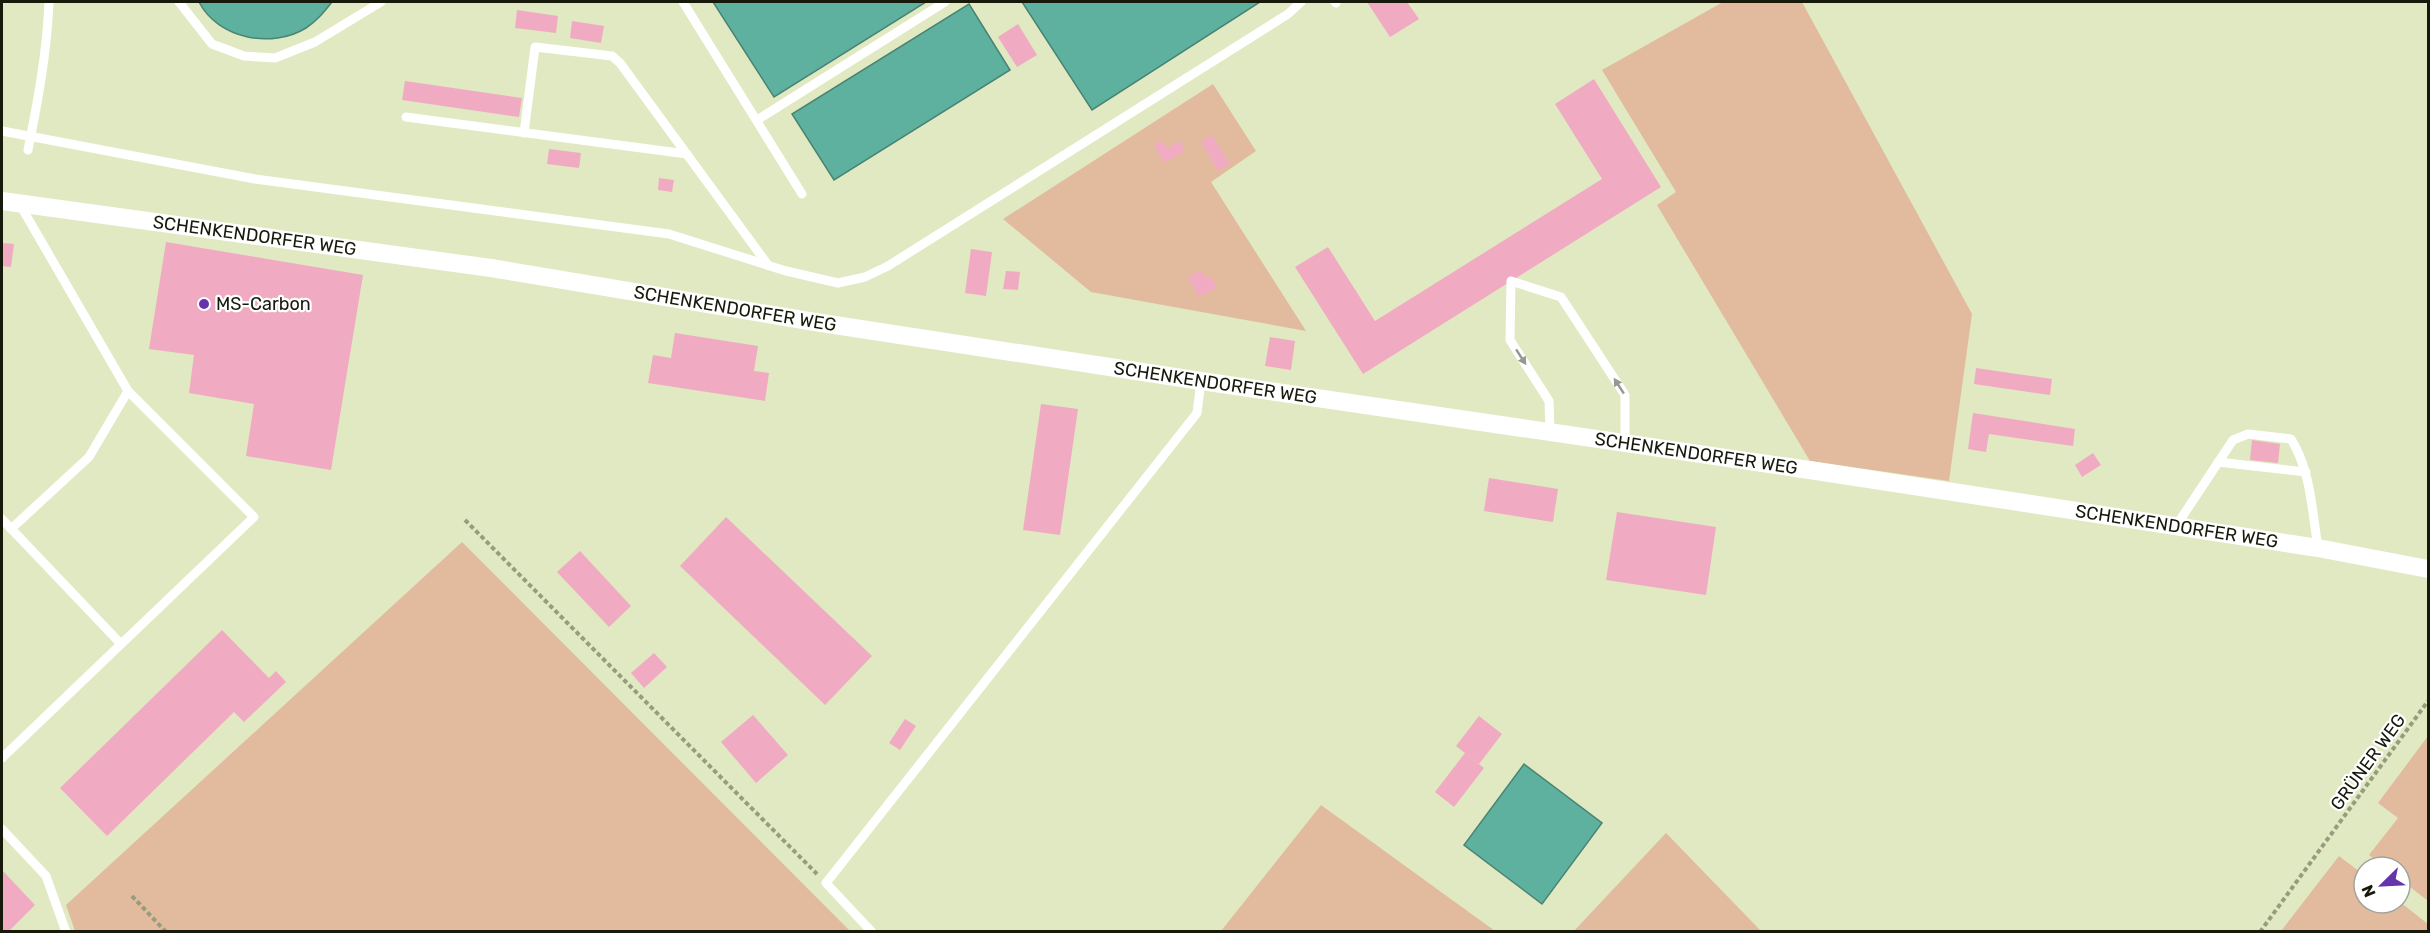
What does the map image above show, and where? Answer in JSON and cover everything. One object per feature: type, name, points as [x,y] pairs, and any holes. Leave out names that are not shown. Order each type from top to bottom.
[{"type":"street","name":"SCHENKENDORFER WEG","points":[[10,202],[491,268],[804,320],[1201,381],[2318,548],[2428,569]]},
{"type":"lane","points":[[28,150],[40,98],[49,2]]},
{"type":"lane","points":[[179,2],[212,44],[244,56],[275,58],[315,42],[381,2]]},
{"type":"lane","points":[[683,2],[802,194]]},
{"type":"lane","points":[[757,120],[945,2]]},
{"type":"lane","points":[[2,130],[255,179],[669,234],[768,265],[838,283],[866,278],[888,266],[1288,14],[1301,2]]},
{"type":"lane","points":[[524,133],[535,47],[612,56],[620,63],[768,265]]},
{"type":"lane","points":[[406,117],[687,154]]},
{"type":"lane","points":[[2,758],[254,517],[128,391],[10,202]]},
{"type":"lane","points":[[1550,432],[1549,401],[1510,340],[1511,281],[1561,297],[1625,395],[1625,443]]},
{"type":"lane","points":[[872,932],[826,883],[1197,413],[1201,381]]},
{"type":"lane","points":[[11,529],[89,457],[128,391]]},
{"type":"lane","points":[[2176,526],[2233,440],[2248,434],[2291,439],[2301,456],[2306,472],[2318,548]]},
{"type":"lane","points":[[2218,462],[2306,472]]},
{"type":"lane","points":[[2,519],[121,644]]},
{"type":"lane","points":[[2,829],[46,876],[66,932]]},
{"type":"path","points":[[465,520],[826,883]]},
{"type":"path","name":"GRÜNER WEG","points":[[2260,932],[2428,701]]},
{"type":"path","points":[[132,896],[166,932]]},
{"type":"shaded area","points":[[1723,2],[1802,2],[1972,314],[1949,481],[1810,461],[1657,205],[1676,192],[1602,70]]},
{"type":"shaded area","points":[[1213,84],[1256,151],[1211,182],[1306,331],[1091,292],[1003,219]]},
{"type":"shaded area","points":[[462,542],[850,931],[75,931],[66,905]]},
{"type":"shaded area","points":[[2428,736],[2428,901],[2412,888],[2412,855],[2369,855],[2398,818],[2378,803]]},
{"type":"shaded area","points":[[1321,805],[1495,931],[1221,931]]},
{"type":"shaded area","points":[[1666,833],[1761,931],[1574,931]]},
{"type":"shaded area","points":[[2339,856],[2352,866],[2352,915],[2412,915],[2412,911],[2428,924],[2428,931],[2281,931]]},
{"type":"water","points":[[199,2],[332,2],[306,28],[278,38],[262,39],[247,37],[219,25]]},
{"type":"water","points":[[713,2],[926,2],[774,97]]},
{"type":"water","points":[[1022,2],[1260,2],[1092,110]]},
{"type":"water","points":[[969,4],[1010,70],[834,180],[792,114]]},
{"type":"water","points":[[1524,764],[1602,823],[1542,904],[1464,845]]},
{"type":"building","points":[[1367,2],[1407,2],[1419,19],[1390,37]]},
{"type":"building","points":[[517,10],[558,16],[556,33],[515,28]]},
{"type":"building","points":[[572,21],[604,26],[601,43],[570,38]]},
{"type":"building","points":[[1018,24],[1037,55],[1017,67],[998,37]]},
{"type":"building","points":[[1594,79],[1661,187],[1363,374],[1295,267],[1328,247],[1375,321],[1602,179],[1555,104]]},
{"type":"building","points":[[405,81],[522,98],[519,117],[402,100]]},
{"type":"building","points":[[1212,135],[1230,164],[1218,171],[1201,142]]},
{"type":"building","points":[[1162,140],[1167,149],[1180,141],[1185,151],[1164,163],[1154,145]]},
{"type":"building","points":[[549,149],[581,153],[579,168],[547,164]]},
{"type":"building","points":[[659,178],[674,180],[672,192],[658,190]]},
{"type":"building","points":[[166,242],[363,275],[331,470],[246,456],[254,404],[189,393],[194,355],[149,349]]},
{"type":"building","points":[[2,243],[14,244],[11,267],[2,266]]},
{"type":"building","points":[[971,249],[992,252],[986,296],[965,293]]},
{"type":"building","points":[[1201,270],[1206,279],[1211,276],[1217,287],[1199,297],[1188,277]]},
{"type":"building","points":[[1006,271],[1020,272],[1018,290],[1003,289]]},
{"type":"building","points":[[675,333],[758,346],[754,371],[769,373],[765,401],[648,383],[653,355],[671,358]]},
{"type":"building","points":[[1270,337],[1295,341],[1291,370],[1265,366]]},
{"type":"building","points":[[1976,368],[2052,379],[2050,395],[1974,384]]},
{"type":"building","points":[[1041,404],[1078,409],[1060,535],[1023,530]]},
{"type":"building","points":[[1973,413],[2075,429],[2073,446],[1989,434],[1986,452],[1968,449]]},
{"type":"building","points":[[2252,440],[2280,444],[2278,463],[2250,460]]},
{"type":"building","points":[[2093,453],[2101,465],[2082,477],[2075,465]]},
{"type":"building","points":[[1489,478],[1558,489],[1553,522],[1484,511]]},
{"type":"building","points":[[1617,512],[1716,527],[1706,595],[1606,580]]},
{"type":"building","points":[[726,517],[872,656],[825,705],[680,566]]},
{"type":"building","points":[[580,551],[631,606],[609,627],[557,572]]},
{"type":"building","points":[[222,630],[269,678],[276,671],[286,682],[244,722],[234,712],[107,836],[60,788]]},
{"type":"building","points":[[654,653],[667,667],[644,688],[631,673]]},
{"type":"building","points":[[753,715],[788,755],[756,783],[721,742]]},
{"type":"building","points":[[1479,716],[1502,734],[1479,764],[1456,746]]},
{"type":"building","points":[[905,719],[916,726],[900,750],[889,743]]},
{"type":"building","points":[[1465,753],[1484,768],[1454,807],[1435,792]]},
{"type":"building","points":[[2,870],[35,905],[8,932],[2,932]]},
{"type":"place","name":"MS-Carbon","points":[[204,304]]}]
